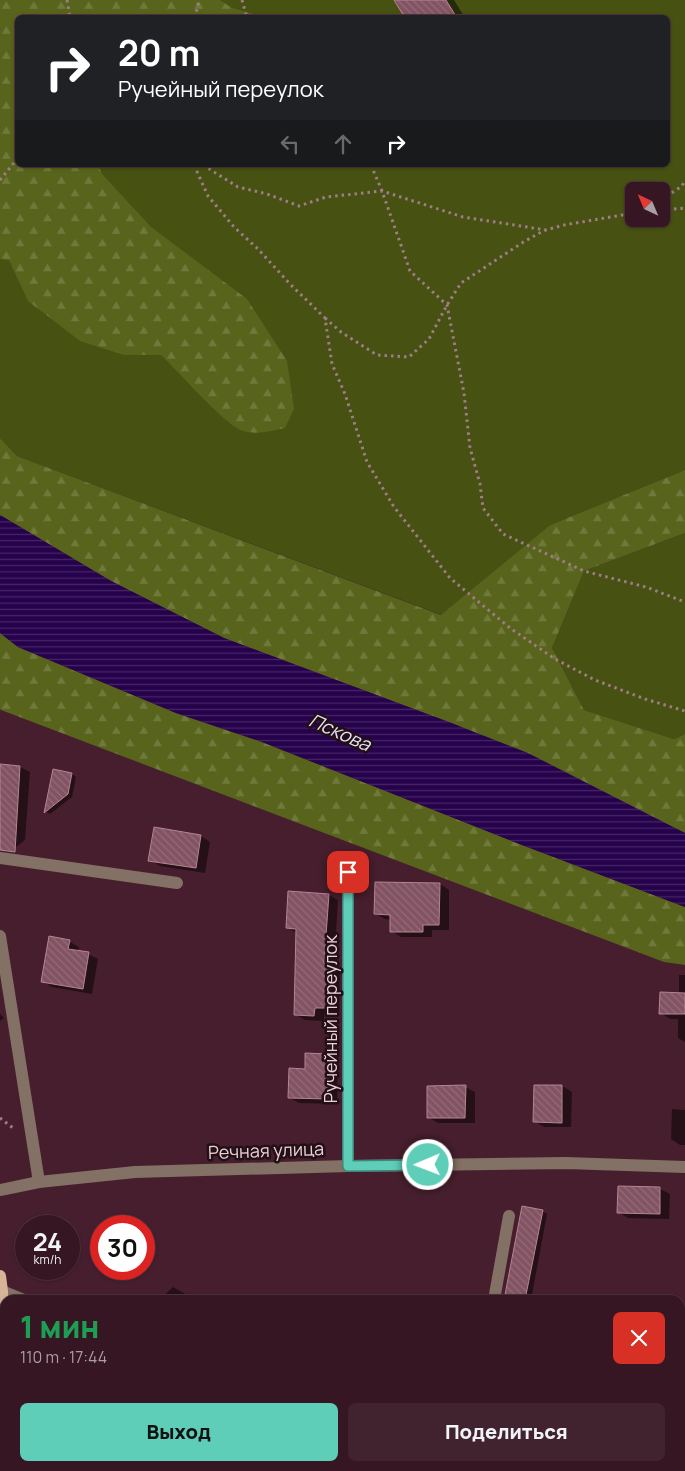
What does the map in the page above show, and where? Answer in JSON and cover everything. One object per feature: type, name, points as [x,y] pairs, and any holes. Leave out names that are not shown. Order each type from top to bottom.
[{"type":"main road","points":[[0,1276],[2,1295]]},
{"type":"street","points":[[0,858],[177,883]]},
{"type":"street","name":"Ручейный переулок","points":[[348,872],[348,1166]]},
{"type":"street","points":[[0,936],[38,1182]]},
{"type":"street","name":"Речная улица","points":[[0,1190],[38,1182],[135,1172],[348,1166],[566,1163],[685,1167]]},
{"type":"street","points":[[495,1295],[510,1216]]},
{"type":"street","points":[[2,1291],[12,1295]]},
{"type":"path","points":[[67,0],[70,15]]},
{"type":"path","points":[[196,15],[200,0]]},
{"type":"path","points":[[242,0],[246,15]]},
{"type":"path","points":[[0,180],[15,162]]},
{"type":"path","points":[[195,167],[208,196],[234,227],[325,318],[341,332],[376,355],[410,357],[429,339],[461,283],[525,241],[546,230],[564,225],[625,215]]},
{"type":"path","points":[[206,167],[238,187],[267,194],[299,206],[326,197],[382,191],[463,217],[546,230]]},
{"type":"path","points":[[372,167],[410,270],[447,305],[464,393],[470,448],[480,484],[482,508],[503,534],[584,571],[646,587],[685,602]]},
{"type":"path","points":[[670,194],[682,186],[685,180]]},
{"type":"path","points":[[670,209],[685,208]]},
{"type":"path","points":[[325,318],[332,364],[345,394],[367,462],[394,507],[450,578],[510,628],[554,659],[595,680],[645,699],[685,711]]},
{"type":"green space","points":[[0,0],[685,0],[685,470],[550,525],[442,615],[17,456],[0,438]]},
{"type":"green space","points":[[0,0],[220,0],[232,8],[258,15],[15,15],[15,167],[99,167],[102,174],[151,227],[247,299],[287,361],[294,409],[285,428],[259,433],[243,431],[235,427],[214,409],[161,355],[124,355],[80,341],[28,301],[9,260],[0,259]]},
{"type":"green space","points":[[0,438],[17,456],[441,615],[550,525],[685,470],[685,533],[584,571],[552,648],[584,710],[674,739],[685,734],[685,833],[454,724],[224,638],[111,581],[0,515]]},
{"type":"green space","points":[[685,533],[685,734],[674,739],[584,710],[552,648],[584,571]]},
{"type":"green space","points":[[0,633],[18,647],[176,713],[262,742],[685,907],[685,965],[664,962],[1,710]]},
{"type":"water","name":"Пскова","points":[[0,515],[111,581],[224,638],[528,753],[685,833],[685,907],[262,742],[176,713],[18,647],[0,633]]},
{"type":"building","points":[[394,0],[446,0],[455,15],[403,15]]},
{"type":"building","points":[[0,764],[20,766],[15,852],[0,850]]},
{"type":"building","points":[[53,769],[72,773],[68,794],[44,813]]},
{"type":"building","points":[[154,827],[201,835],[196,868],[148,861]]},
{"type":"building","points":[[375,882],[440,883],[439,925],[423,925],[423,932],[390,932],[390,915],[374,914]]},
{"type":"building","points":[[288,891],[329,894],[324,963],[331,963],[329,1008],[315,1008],[314,1016],[294,1015],[296,929],[286,928]]},
{"type":"building","points":[[49,936],[70,940],[68,949],[89,952],[83,989],[41,982]]},
{"type":"building","points":[[660,992],[685,993],[685,1014],[659,1014]]},
{"type":"building","points":[[305,1053],[329,1054],[328,1099],[288,1098],[289,1068],[305,1069]]},
{"type":"building","points":[[466,1085],[465,1118],[427,1118],[427,1086]]},
{"type":"building","points":[[534,1085],[562,1085],[562,1123],[533,1122]]},
{"type":"building","points":[[618,1186],[660,1187],[660,1214],[617,1213]]},
{"type":"building","points":[[522,1206],[543,1210],[526,1295],[505,1295]]},
{"type":"route","points":[[348,872],[348,1166],[428,1165]]}]
